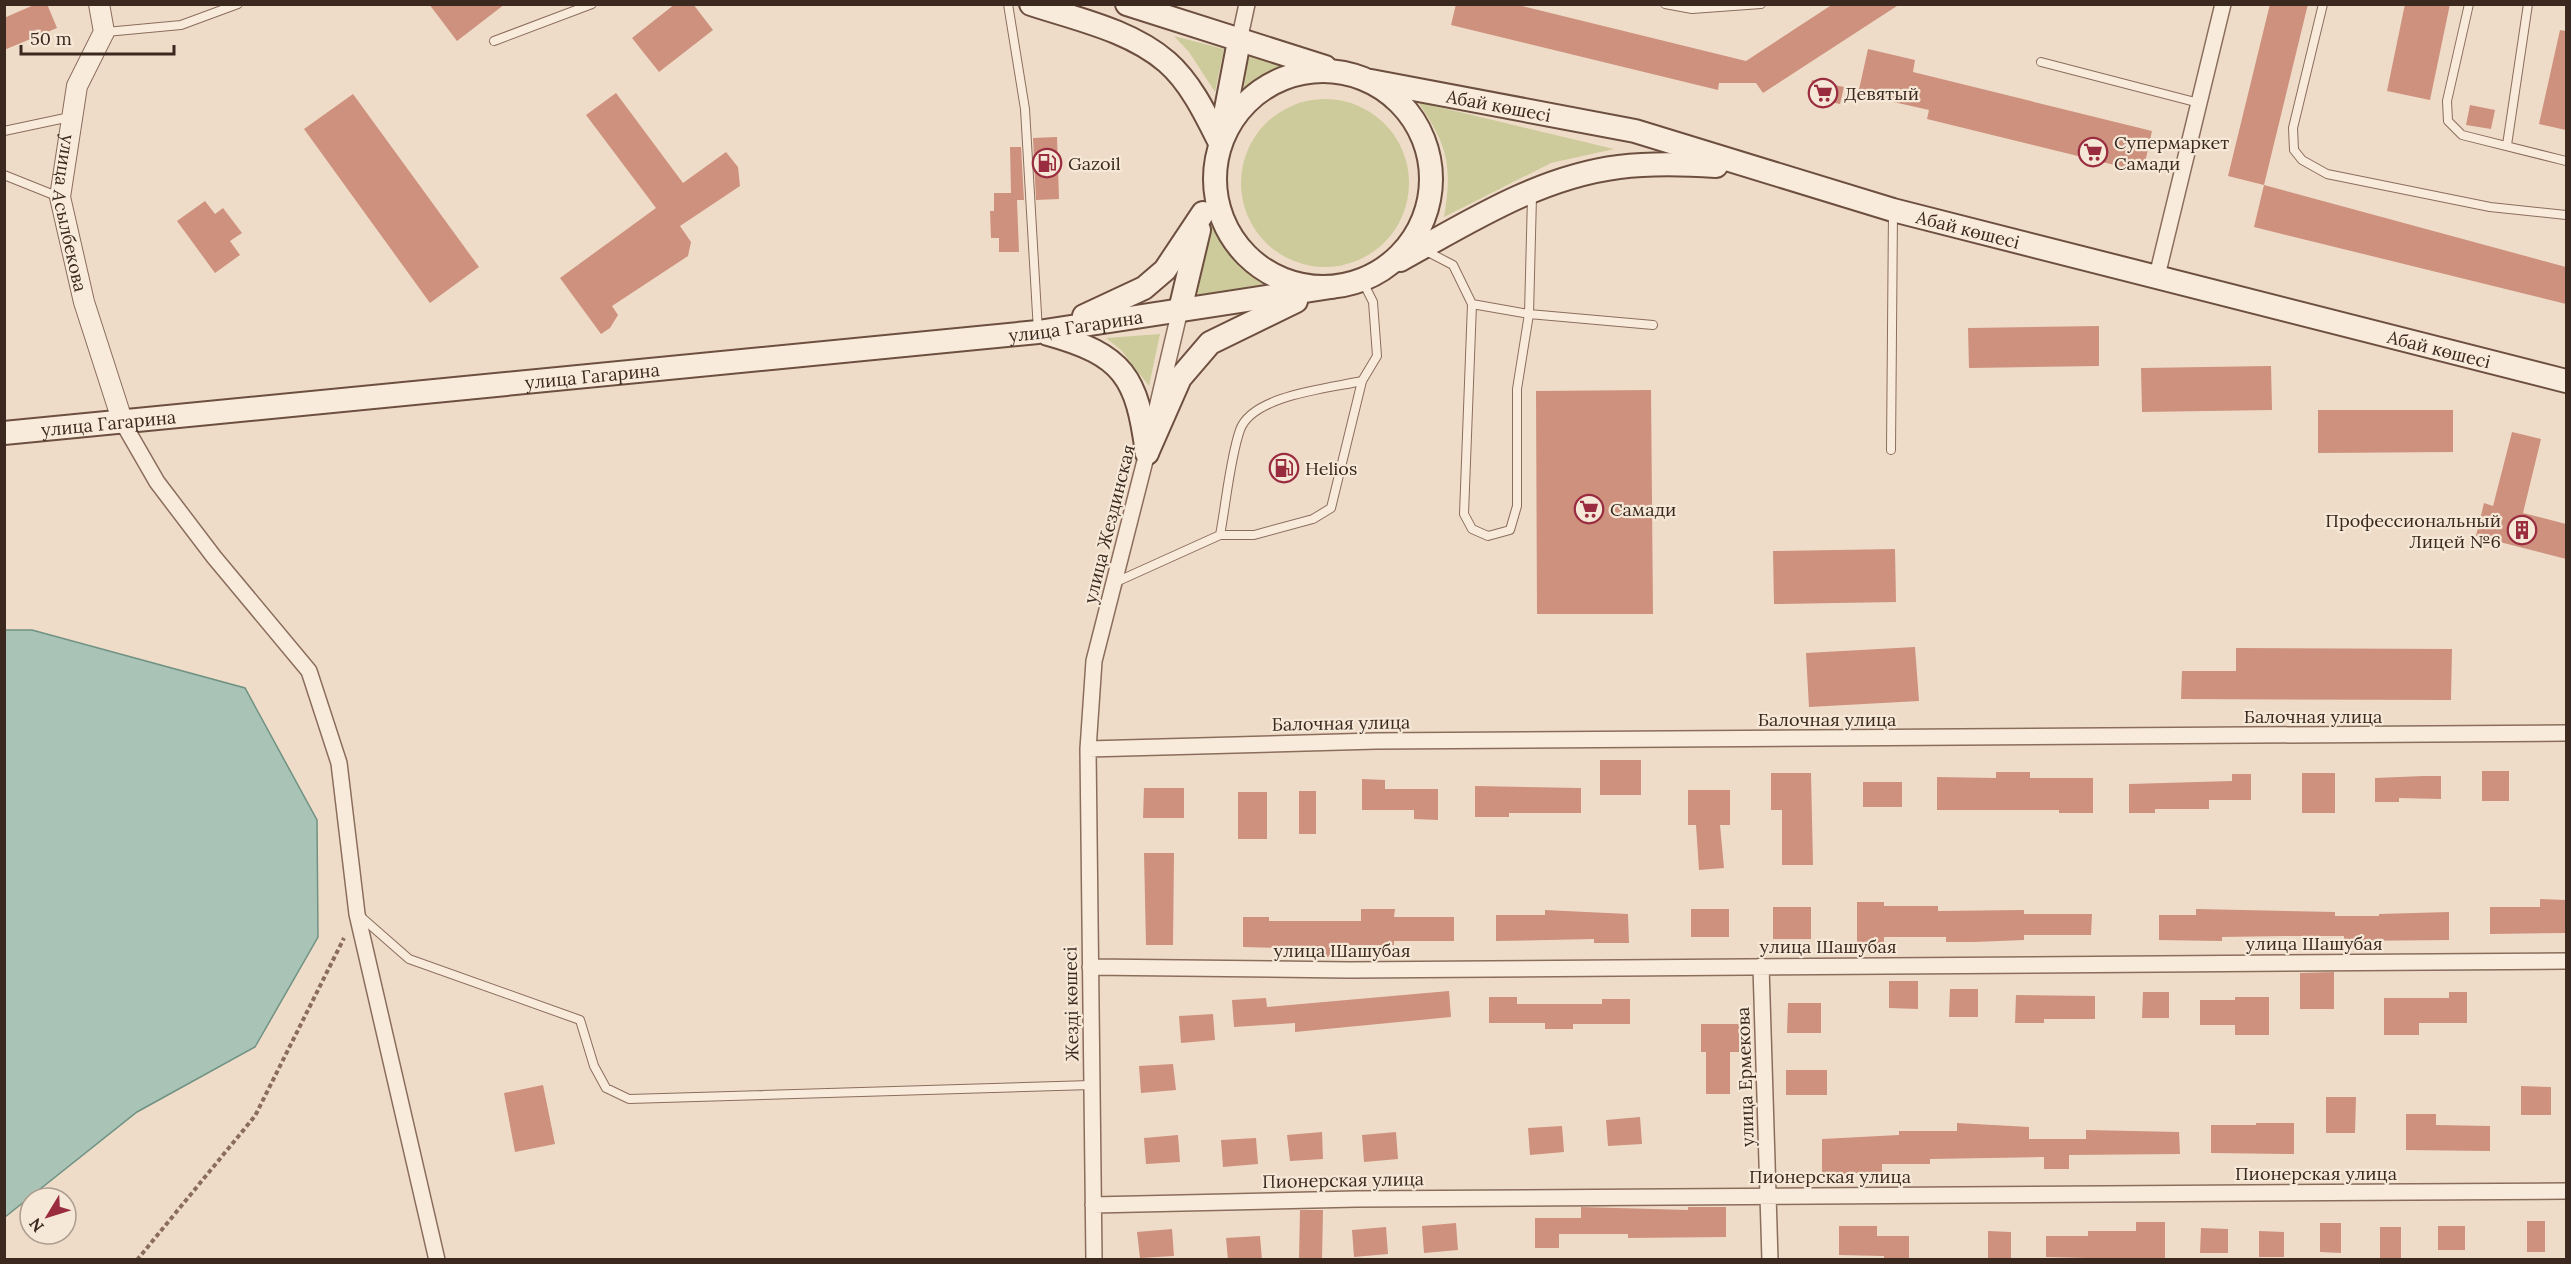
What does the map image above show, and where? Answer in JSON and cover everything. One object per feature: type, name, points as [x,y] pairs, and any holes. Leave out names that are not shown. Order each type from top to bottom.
[{"type":"main road","points":[[1031,4],[1126,36],[1167,62],[1197,98],[1218,154]]},
{"type":"main road","points":[[1127,4],[1371,81],[1397,99],[1417,125],[1429,154],[1432,187],[1424,218],[1408,246],[1385,268]]},
{"type":"main road","points":[[1180,310],[1218,154],[1239,41]]},
{"type":"main road","points":[[1331,287],[1299,285],[1269,273],[1244,253],[1226,227],[1216,196],[1218,154],[1233,116],[1262,89],[1279,79],[1308,70],[1338,70]]},
{"type":"main road","name":"Абай көшесі","points":[[1371,81],[1635,131],[1893,210],[2566,381]]},
{"type":"main road","points":[[1147,453],[1180,378],[1210,343],[1276,309],[1331,287],[1362,280],[1496,207],[1557,181],[1618,167],[1675,164],[1747,167]]},
{"type":"main road","points":[[1038,332],[1100,310],[1144,288],[1165,270],[1203,213]]},
{"type":"main road","name":"улица Гагарина","points":[[4,433],[1038,332],[1331,287]]},
{"type":"main road","points":[[1038,332],[1086,345],[1106,357],[1125,377],[1136,393],[1142,411],[1147,453]]},
{"type":"street","points":[[99,4],[104,32]]},
{"type":"street","points":[[1239,41],[1247,4]]},
{"type":"street","points":[[2157,276],[2223,4]]},
{"type":"street","name":"улица Асылбекова","points":[[104,32],[77,86],[60,197],[84,302],[123,423]]},
{"type":"street","name":"улица Жездинская","points":[[1088,749],[1094,661],[1116,582],[1180,310]]},
{"type":"street","points":[[123,423],[157,482],[214,558],[309,671],[339,763],[357,914],[437,1260]]},
{"type":"street","name":"Балочная улица","points":[[1088,749],[1388,741],[2566,734]]},
{"type":"street","name":"Жезді көшесі","points":[[1088,749],[1094,1260]]},
{"type":"street","name":"улица Шашубая","points":[[1090,967],[1360,970],[2566,961]]},
{"type":"street","name":"улица Ермекова","points":[[1761,966],[1770,1260]]},
{"type":"street","name":"Пионерская улица","points":[[1093,1204],[1769,1196],[2566,1191]]},
{"type":"lane","points":[[104,32],[181,25],[238,4]]},
{"type":"lane","points":[[494,41],[592,4]]},
{"type":"lane","points":[[1008,4],[1025,109],[1038,332]]},
{"type":"lane","points":[[1665,4],[1692,9],[1761,4]]},
{"type":"lane","points":[[2324,4],[2293,128],[2294,150],[2302,160],[2327,174],[2490,207],[2566,215]]},
{"type":"lane","points":[[2469,4],[2447,101],[2448,121],[2462,135],[2566,161]]},
{"type":"lane","points":[[2507,145],[2528,4]]},
{"type":"lane","points":[[2041,62],[2199,103]]},
{"type":"lane","points":[[4,131],[72,117]]},
{"type":"lane","points":[[4,175],[60,197]]},
{"type":"lane","points":[[1421,248],[1453,265],[1472,304],[1464,514],[1472,529],[1488,536],[1510,530],[1517,506],[1517,389],[1529,314],[1532,191]]},
{"type":"lane","points":[[1891,450],[1893,210]]},
{"type":"lane","points":[[1116,582],[1220,535],[1254,535],[1313,519],[1331,508],[1362,381],[1377,356],[1373,302],[1362,280]]},
{"type":"lane","points":[[1472,304],[1529,314],[1653,325]]},
{"type":"lane","points":[[1220,535],[1240,428],[1253,413],[1286,397],[1362,381]]},
{"type":"lane","points":[[357,914],[409,959],[580,1020],[594,1066],[606,1088],[629,1099],[1091,1085]]},
{"type":"path","points":[[137,1260],[255,1116],[357,914]]},
{"type":"shaded area","points":[[1174,36],[1224,49],[1215,92],[1189,52]]},
{"type":"shaded area","points":[[1249,56],[1293,68],[1259,86],[1242,99]]},
{"type":"shaded area","points":[[1325,99],[1357,106],[1371,113],[1384,124],[1395,137],[1402,151],[1409,183],[1402,215],[1395,229],[1384,242],[1371,253],[1357,260],[1325,267],[1293,260],[1279,253],[1266,242],[1255,229],[1248,215],[1241,183],[1248,151],[1255,137],[1266,124],[1279,113],[1293,106]]},
{"type":"shaded area","points":[[1418,102],[1614,149],[1551,163],[1444,217],[1448,183],[1445,156],[1436,131]]},
{"type":"shaded area","points":[[1210,224],[1249,274],[1267,288],[1197,296]]},
{"type":"shaded area","points":[[1160,334],[1149,386],[1121,350],[1106,338]]},
{"type":"shaded area","points":[[5,630],[32,630],[245,688],[317,820],[318,937],[255,1047],[137,1112],[44,1186],[18,1186],[18,1207],[5,1217]]},
{"type":"building","points":[[36,4],[47,4],[57,28],[4,50],[4,18]]},
{"type":"building","points":[[429,4],[505,4],[457,41]]},
{"type":"building","points":[[675,4],[693,4],[713,30],[659,72],[632,38]]},
{"type":"building","points":[[1456,4],[1514,4],[1746,61],[1833,4],[1900,4],[1763,93],[1756,83],[1719,83],[1718,90],[1451,25]]},
{"type":"building","points":[[2270,4],[2308,4],[2264,185],[2228,176]]},
{"type":"building","points":[[2405,4],[2450,4],[2430,100],[2387,91]]},
{"type":"building","points":[[2560,30],[2566,31],[2566,130],[2539,124]]},
{"type":"building","points":[[1868,49],[1915,60],[1913,72],[2152,131],[2143,172],[1927,119],[1929,110],[1858,94]]},
{"type":"building","points":[[1812,80],[1844,87],[1840,104],[1808,97]]},
{"type":"building","points":[[616,93],[683,183],[726,152],[738,167],[740,186],[680,226],[691,242],[688,256],[612,306],[618,315],[610,328],[601,334],[560,278],[656,208],[586,115]]},
{"type":"building","points":[[353,94],[479,267],[430,303],[304,129]]},
{"type":"building","points":[[2470,105],[2495,110],[2491,129],[2466,125]]},
{"type":"building","points":[[1057,137],[1059,199],[1036,200],[1033,138]]},
{"type":"building","points":[[1010,147],[1021,147],[1024,200],[1017,200],[1019,252],[999,252],[999,238],[991,238],[990,211],[994,211],[994,193],[1011,193]]},
{"type":"building","points":[[2264,185],[2566,267],[2566,304],[2254,227]]},
{"type":"building","points":[[205,201],[215,214],[223,208],[242,233],[230,241],[240,255],[215,273],[177,221]]},
{"type":"building","points":[[2099,326],[2099,366],[1969,368],[1968,328]]},
{"type":"building","points":[[2271,366],[2272,410],[2142,412],[2141,368]]},
{"type":"building","points":[[1651,390],[1653,614],[1537,614],[1536,391]]},
{"type":"building","points":[[2318,410],[2453,410],[2453,452],[2318,453]]},
{"type":"building","points":[[2512,432],[2541,439],[2523,513],[2566,524],[2566,559],[2476,536],[2484,503],[2493,506]]},
{"type":"building","points":[[1895,549],[1896,602],[1774,604],[1773,551]]},
{"type":"building","points":[[1915,647],[1919,701],[1809,707],[1806,653]]},
{"type":"building","points":[[2236,648],[2452,649],[2451,700],[2181,699],[2182,671],[2236,671]]},
{"type":"building","points":[[1600,760],[1641,760],[1641,795],[1600,795]]},
{"type":"building","points":[[2482,771],[2509,771],[2509,801],[2482,801]]},
{"type":"building","points":[[1996,772],[2030,772],[2030,778],[2093,778],[2093,813],[2059,813],[2059,810],[1937,810],[1937,777],[1996,778]]},
{"type":"building","points":[[1771,773],[1811,773],[1813,865],[1782,865],[1782,810],[1771,810]]},
{"type":"building","points":[[2302,773],[2335,773],[2335,813],[2302,813]]},
{"type":"building","points":[[2232,774],[2251,774],[2251,800],[2209,800],[2209,809],[2155,809],[2155,813],[2129,813],[2129,784],[2232,781]]},
{"type":"building","points":[[2441,776],[2441,799],[2399,798],[2399,802],[2375,802],[2375,778]]},
{"type":"building","points":[[1362,779],[1385,780],[1385,789],[1438,789],[1438,820],[1414,819],[1414,810],[1362,810]]},
{"type":"building","points":[[1863,782],[1902,782],[1902,807],[1863,807]]},
{"type":"building","points":[[1475,786],[1581,788],[1581,813],[1509,813],[1509,817],[1475,817]]},
{"type":"building","points":[[1144,788],[1184,788],[1184,818],[1143,818]]},
{"type":"building","points":[[1688,790],[1730,790],[1730,825],[1720,825],[1724,868],[1699,870],[1696,825],[1688,825]]},
{"type":"building","points":[[1299,791],[1316,791],[1316,834],[1299,834]]},
{"type":"building","points":[[1238,792],[1267,792],[1267,839],[1238,839]]},
{"type":"building","points":[[1144,853],[1174,853],[1173,945],[1146,945]]},
{"type":"building","points":[[2540,899],[2566,900],[2566,933],[2490,934],[2490,907],[2540,907]]},
{"type":"building","points":[[1857,902],[1884,902],[1884,906],[1938,906],[1938,911],[2024,910],[2024,914],[2092,914],[2091,935],[2024,935],[2024,940],[1974,942],[1946,942],[1946,937],[1884,937],[1884,950],[1857,950]]},
{"type":"building","points":[[1773,907],[1811,907],[1811,939],[1773,939]]},
{"type":"building","points":[[1361,909],[1395,909],[1394,917],[1454,917],[1454,941],[1394,941],[1394,945],[1333,945],[1333,957],[1287,957],[1287,948],[1243,947],[1243,917],[1269,917],[1269,921],[1361,921]]},
{"type":"building","points":[[1691,909],[1729,909],[1729,937],[1691,937]]},
{"type":"building","points":[[2196,909],[2335,912],[2335,916],[2449,912],[2449,940],[2344,941],[2344,936],[2284,936],[2222,937],[2222,941],[2159,940],[2159,915],[2196,915]]},
{"type":"building","points":[[1545,910],[1628,914],[1629,943],[1594,943],[1594,939],[1496,941],[1496,915],[1545,915]]},
{"type":"building","points":[[2334,972],[2334,1009],[2300,1009],[2300,973]]},
{"type":"building","points":[[1889,981],[1918,981],[1918,1009],[1889,1008]]},
{"type":"building","points":[[1950,989],[1978,989],[1978,1017],[1949,1017]]},
{"type":"building","points":[[1449,991],[1451,1017],[1295,1032],[1295,1023],[1234,1027],[1232,1000],[1266,998],[1267,1007]]},
{"type":"building","points":[[2143,992],[2169,992],[2169,1018],[2142,1018]]},
{"type":"building","points":[[2449,992],[2467,992],[2467,1023],[2419,1023],[2419,1035],[2384,1035],[2384,998],[2449,998]]},
{"type":"building","points":[[2016,995],[2095,996],[2095,1019],[2044,1019],[2044,1023],[2015,1023]]},
{"type":"building","points":[[1489,997],[1517,997],[1517,1004],[1602,1004],[1602,999],[1630,999],[1630,1024],[1573,1024],[1573,1029],[1545,1029],[1545,1023],[1489,1023]]},
{"type":"building","points":[[2235,997],[2269,997],[2269,1035],[2235,1035],[2235,1025],[2200,1025],[2200,1000],[2235,1000]]},
{"type":"building","points":[[1788,1003],[1821,1003],[1821,1033],[1787,1033]]},
{"type":"building","points":[[1213,1014],[1215,1040],[1181,1043],[1179,1016]]},
{"type":"building","points":[[1701,1024],[1739,1024],[1739,1052],[1730,1052],[1730,1094],[1706,1094],[1706,1052],[1701,1052]]},
{"type":"building","points":[[1173,1064],[1176,1090],[1141,1093],[1139,1066]]},
{"type":"building","points":[[1786,1070],[1827,1070],[1827,1095],[1786,1095]]},
{"type":"building","points":[[543,1085],[555,1144],[515,1152],[504,1093]]},
{"type":"building","points":[[2521,1086],[2551,1087],[2551,1115],[2521,1115]]},
{"type":"building","points":[[2326,1097],[2356,1097],[2355,1133],[2326,1133]]},
{"type":"building","points":[[2406,1114],[2436,1114],[2436,1125],[2490,1126],[2490,1151],[2406,1150]]},
{"type":"building","points":[[1640,1117],[1642,1144],[1608,1146],[1606,1120]]},
{"type":"building","points":[[1957,1123],[2029,1127],[2029,1139],[2086,1139],[2086,1130],[2179,1132],[2180,1154],[2069,1155],[2069,1169],[2044,1169],[2044,1157],[1930,1159],[1930,1164],[1882,1164],[1882,1173],[1849,1173],[1849,1179],[1822,1179],[1822,1139],[1899,1135],[1899,1131],[1957,1131]]},
{"type":"building","points":[[2256,1123],[2294,1123],[2294,1154],[2211,1153],[2211,1125],[2256,1125]]},
{"type":"building","points":[[1562,1126],[1564,1152],[1530,1155],[1528,1128]]},
{"type":"building","points":[[1322,1132],[1323,1159],[1290,1161],[1287,1135]]},
{"type":"building","points":[[1396,1132],[1398,1159],[1364,1162],[1362,1135]]},
{"type":"building","points":[[1178,1135],[1180,1162],[1146,1164],[1144,1138]]},
{"type":"building","points":[[1256,1138],[1258,1164],[1223,1167],[1221,1140]]},
{"type":"building","points":[[1581,1207],[1688,1210],[1688,1207],[1726,1207],[1726,1237],[1628,1238],[1628,1234],[1559,1234],[1559,1248],[1535,1248],[1535,1218],[1581,1218]]},
{"type":"building","points":[[1300,1210],[1323,1210],[1322,1260],[1299,1260]]},
{"type":"building","points":[[2527,1221],[2545,1221],[2545,1252],[2527,1252]]},
{"type":"building","points":[[2136,1222],[2165,1222],[2165,1260],[2046,1257],[2046,1236],[2088,1236],[2088,1231],[2136,1231]]},
{"type":"building","points":[[1456,1223],[1458,1250],[1424,1253],[1422,1226]]},
{"type":"building","points":[[2320,1223],[2341,1223],[2341,1253],[2320,1252]]},
{"type":"building","points":[[1839,1226],[1877,1226],[1877,1236],[1909,1236],[1909,1260],[1884,1260],[1884,1256],[1839,1255]]},
{"type":"building","points":[[2438,1226],[2465,1226],[2465,1250],[2438,1250]]},
{"type":"building","points":[[1386,1227],[1388,1254],[1354,1257],[1352,1230]]},
{"type":"building","points":[[2380,1227],[2401,1227],[2401,1260],[2380,1260]]},
{"type":"building","points":[[2201,1228],[2228,1229],[2228,1253],[2200,1253]]},
{"type":"building","points":[[1172,1229],[1174,1256],[1140,1258],[1137,1232]]},
{"type":"building","points":[[1988,1231],[2011,1232],[2011,1259],[1988,1259]]},
{"type":"building","points":[[2259,1231],[2284,1232],[2284,1257],[2259,1257]]},
{"type":"building","points":[[1260,1236],[1262,1260],[1228,1260],[1226,1238]]},
{"type":"place","name":"Девятый","points":[[1823,93]]},
{"type":"place","name":"Супермаркет Самади","points":[[2093,152]]},
{"type":"place","name":"Gazoil","points":[[1047,163]]},
{"type":"place","name":"Helios","points":[[1284,468]]},
{"type":"place","name":"Самади","points":[[1589,509]]},
{"type":"place","name":"Профессиональный Лицей №6","points":[[2522,530]]}]
